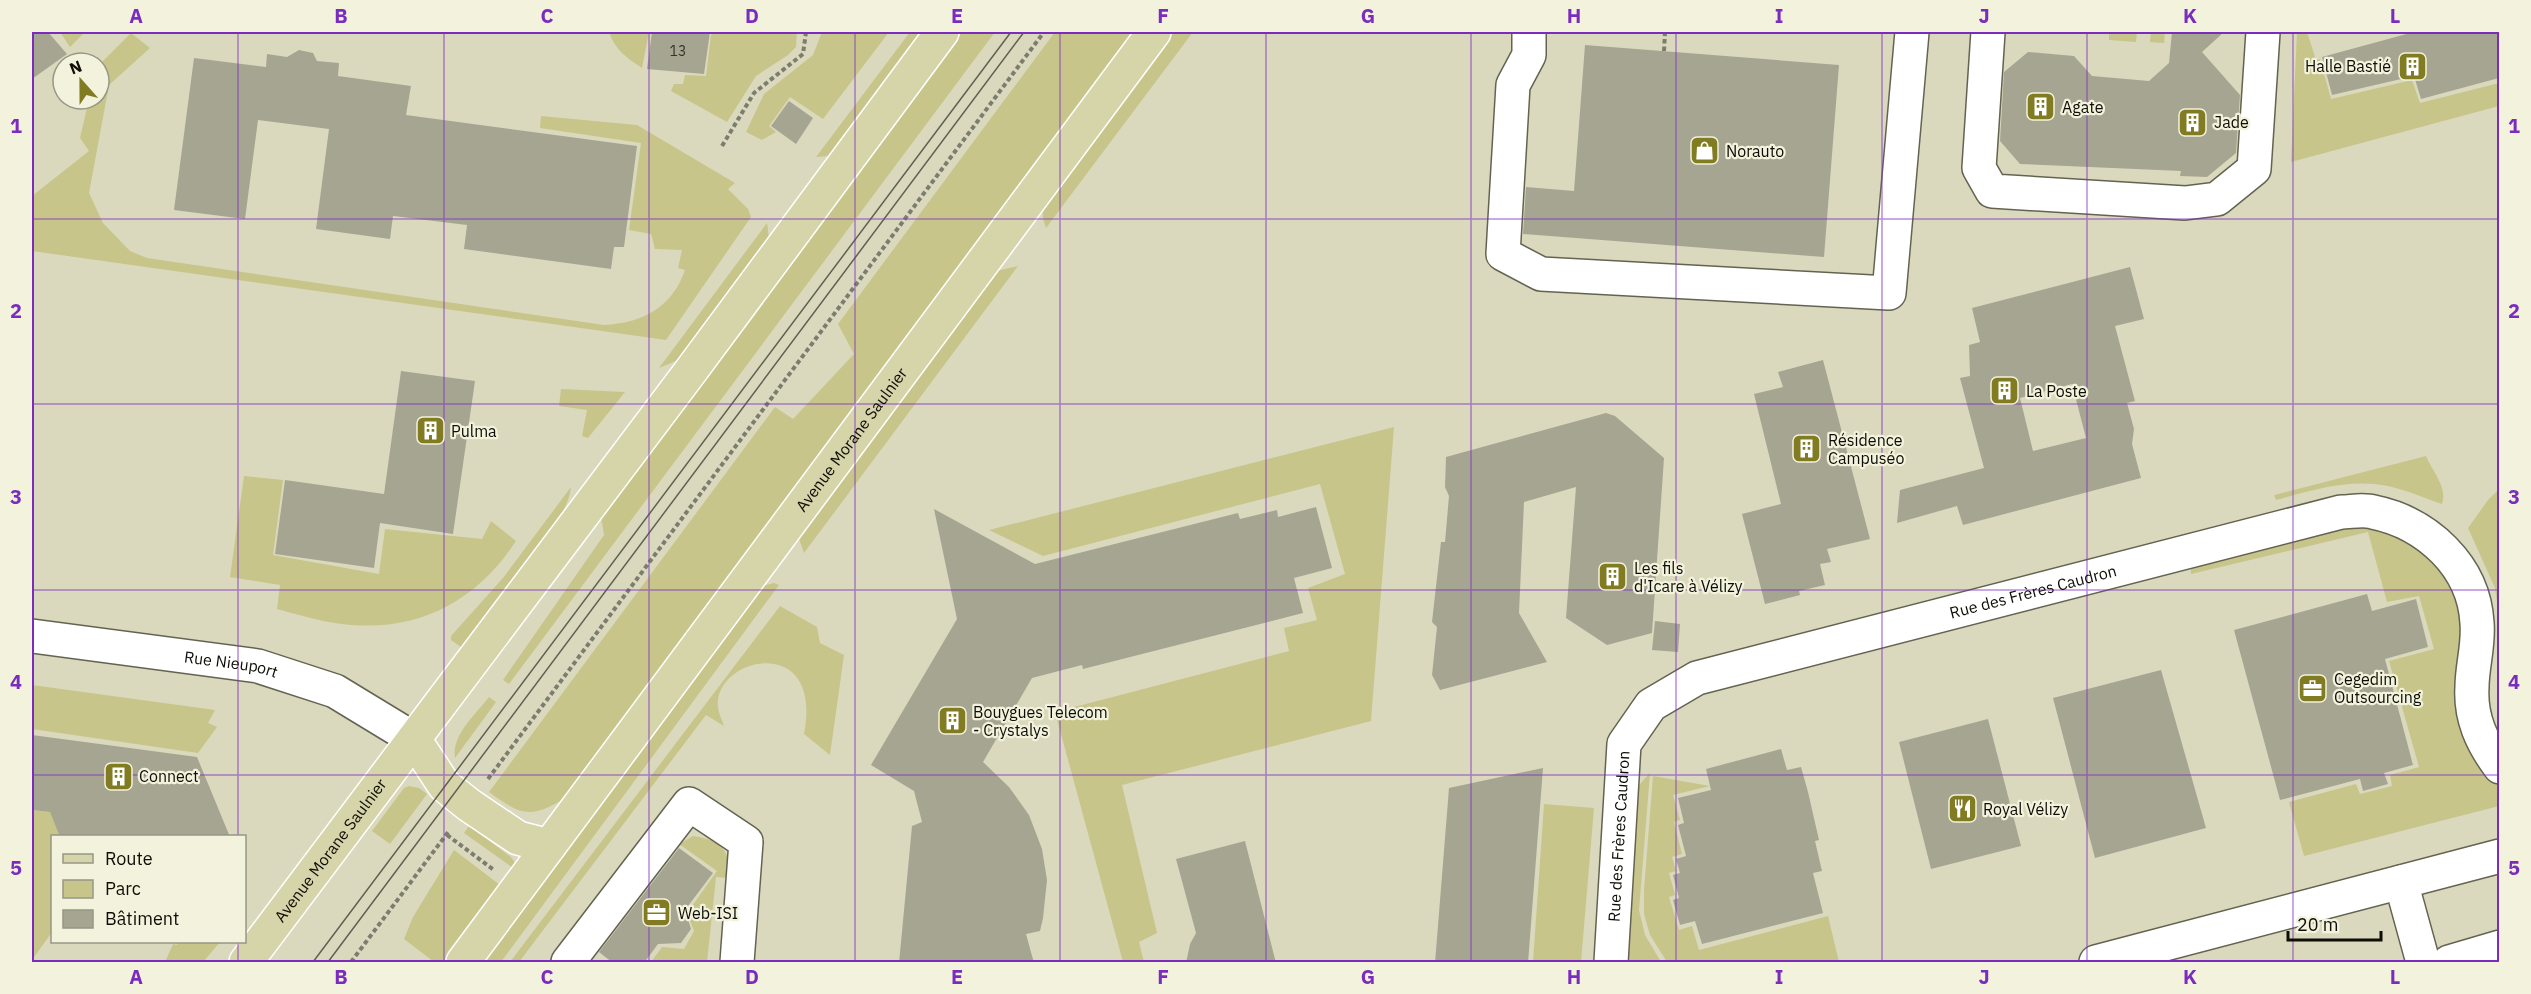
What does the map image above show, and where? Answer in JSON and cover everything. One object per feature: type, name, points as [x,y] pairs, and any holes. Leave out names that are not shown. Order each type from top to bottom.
[{"type":"main road","name":"Avenue Morane Saulnier","points":[[246,963],[942,32]]},
{"type":"main road","name":"Avenue Morane Saulnier","points":[[463,963],[1154,32]]},
{"type":"main road","points":[[414,739],[444,785],[469,805],[518,838],[549,846]]},
{"type":"street","points":[[1529,32],[1529,55],[1513,85],[1503,254],[1541,274],[1889,293],[1912,32]]},
{"type":"street","points":[[1988,32],[1979,168],[1992,191],[2184,204],[2217,200],[2254,169],[2263,32]]},
{"type":"street","name":"Rue des Frères Caudron","points":[[1611,963],[1624,744],[1651,705],[1697,678],[2341,512],[2370,511],[2400,519],[2418,528],[2452,559],[2465,579],[2472,593],[2478,624],[2472,686],[2474,719],[2483,743],[2499,767]]},
{"type":"street","name":"Rue Nieuport","points":[[32,636],[258,666],[335,691],[414,739]]},
{"type":"street","points":[[568,963],[689,804],[746,842],[737,963]]},
{"type":"street","points":[[2096,963],[2499,856]]},
{"type":"street","points":[[2401,882],[2423,963]]},
{"type":"street","points":[[2449,963],[2499,947]]},
{"type":"path","points":[[722,146],[754,93],[803,54],[806,32]]},
{"type":"path","points":[[351,963],[1044,32]]},
{"type":"path","points":[[1664,51],[1665,32]]},
{"type":"path","points":[[447,834],[519,888]]},
{"type":"shaded area","points":[[32,32],[2499,32],[2499,962],[32,962]]},
{"type":"green space","points":[[60,32],[85,32],[70,47]]},
{"type":"green space","points":[[609,32],[649,32],[642,68],[618,49]]},
{"type":"green space","points":[[717,32],[797,32],[796,47],[756,76],[727,122],[671,91],[674,84],[683,84],[685,75],[706,76],[711,35]]},
{"type":"green space","points":[[822,32],[889,32],[823,119],[790,97],[769,126],[776,132],[762,140],[746,132],[764,94],[813,55]]},
{"type":"green space","points":[[910,32],[923,32],[836,149],[828,156],[816,157]]},
{"type":"green space","points":[[962,32],[995,32],[509,684],[503,680],[604,535],[601,516]]},
{"type":"green space","points":[[1055,32],[1135,32],[562,800],[532,812],[516,809],[489,792],[775,407],[793,419],[854,354],[838,324]]},
{"type":"green space","points":[[1171,32],[1193,32],[1046,228],[1043,210],[1050,192]]},
{"type":"green space","points":[[2109,32],[2137,32],[2136,42],[2109,40]]},
{"type":"green space","points":[[2151,32],[2165,32],[2164,43],[2150,42]]},
{"type":"green space","points":[[2297,32],[2307,32],[2316,60],[2320,59],[2331,99],[2412,80],[2420,103],[2499,83],[2499,106],[2291,162]]},
{"type":"green space","points":[[131,33],[150,48],[111,83],[111,53]]},
{"type":"green space","points":[[86,111],[104,111],[89,193],[103,223],[130,251],[147,258],[604,325],[618,324],[643,317],[664,304],[685,270],[678,268],[682,250],[655,249],[651,234],[629,230],[641,143],[540,128],[541,116],[637,125],[735,183],[728,189],[748,209],[751,217],[666,340],[32,251],[32,196],[89,151],[80,138]]},
{"type":"green space","points":[[767,223],[769,238],[681,359],[659,368]]},
{"type":"green space","points":[[1018,266],[804,553],[799,539],[800,532],[996,271]]},
{"type":"green space","points":[[561,389],[625,392],[588,438],[582,436],[587,410],[559,406]]},
{"type":"green space","points":[[1394,427],[1371,721],[1122,785],[1157,933],[1139,942],[1144,962],[1123,962],[1055,712],[1289,651],[1284,628],[1317,620],[1308,588],[1345,574],[1320,484],[1043,556],[989,530]]},
{"type":"green space","points":[[2426,456],[2443,491],[2442,504],[2388,486],[2360,483],[2331,486],[2276,500],[2274,495]]},
{"type":"green space","points":[[244,476],[283,480],[273,555],[379,574],[385,529],[482,539],[491,521],[516,541],[481,582],[461,598],[439,611],[390,624],[363,626],[313,619],[277,609],[280,585],[230,577]]},
{"type":"green space","points":[[571,487],[567,504],[556,524],[507,592],[461,647],[451,640],[451,636],[503,578]]},
{"type":"green space","points":[[2499,489],[2499,617],[2495,588],[2468,528]]},
{"type":"green space","points":[[2371,525],[2424,551],[2455,582],[2488,775],[2499,786],[2499,806],[2304,856],[2289,802],[2356,784],[2360,794],[2392,786],[2390,775],[2419,767],[2389,661],[2434,649],[2419,596],[2387,602],[2368,532],[2191,574],[2191,565],[2350,526]]},
{"type":"green space","points":[[774,583],[779,585],[501,962],[478,962],[759,587]]},
{"type":"green space","points":[[780,606],[817,627],[820,643],[844,655],[830,755],[804,734],[806,701],[798,679],[784,667],[766,663],[748,667],[732,676],[721,690],[718,708],[724,726],[706,715],[519,962],[510,962]]},
{"type":"green space","points":[[32,685],[215,710],[208,723],[217,727],[198,753],[32,729]]},
{"type":"green space","points":[[489,697],[496,702],[455,758],[455,749],[461,733]]},
{"type":"green space","points":[[1650,773],[1639,910],[1645,935],[1661,962],[1625,962],[1638,790],[1640,784]]},
{"type":"green space","points":[[1653,776],[1710,786],[1673,795],[1680,820],[1674,822],[1682,854],[1672,857],[1676,871],[1669,873],[1675,895],[1669,897],[1679,930],[1692,926],[1699,950],[1828,916],[1839,962],[1667,962],[1650,935],[1644,914]]},
{"type":"green space","points":[[409,786],[419,788],[427,794],[390,844],[372,831],[404,788]]},
{"type":"green space","points":[[1544,804],[1594,808],[1581,962],[1533,962]]},
{"type":"green space","points":[[32,810],[50,812],[60,835],[51,835],[51,933],[32,960]]},
{"type":"green space","points":[[469,826],[511,857],[515,863],[513,868],[464,833]]},
{"type":"green space","points":[[693,836],[711,840],[722,848],[729,860],[730,868],[731,878],[716,877],[707,962],[651,962],[662,947],[684,949],[694,931],[687,913],[717,871],[679,844]]},
{"type":"green space","points":[[454,850],[500,885],[443,962],[434,962],[404,939],[413,917]]},
{"type":"green space","points":[[178,943],[219,943],[203,962],[165,962],[173,944],[177,945]]},
{"type":"building","points":[[32,32],[48,32],[64,51],[51,51],[51,65],[32,79]]},
{"type":"building","points":[[652,32],[710,32],[704,74],[647,69]]},
{"type":"building","points":[[2172,32],[2224,32],[2202,52],[2240,95],[2236,153],[2207,177],[2180,176],[2181,171],[2020,164],[2000,141],[2004,72],[2028,52],[2074,56],[2092,76],[2149,81],[2169,63]]},
{"type":"building","name":"Halle Bastié","points":[[2414,32],[2499,32],[2499,78],[2421,99],[2414,76],[2332,95],[2322,57]]},
{"type":"building","name":"Norauto","points":[[1585,45],[1839,65],[1824,257],[1523,234],[1526,187],[1574,191]]},
{"type":"building","points":[[299,50],[313,53],[317,61],[339,63],[338,76],[411,86],[406,115],[637,146],[624,247],[614,247],[611,269],[464,249],[467,225],[393,216],[390,239],[316,229],[329,129],[258,120],[245,219],[174,210],[194,58],[266,67],[267,54],[287,57]]},
{"type":"building","points":[[789,101],[813,118],[796,144],[771,126]]},
{"type":"building","name":"La Poste","points":[[2130,267],[2144,319],[2115,326],[2135,401],[2127,403],[2134,429],[2132,444],[2141,478],[1963,525],[1957,506],[1897,523],[1900,490],[1984,468],[1960,378],[1970,376],[1969,345],[1980,342],[1972,308]],"holes":[[[2072,384],[2086,438],[2033,451],[2020,398]]]},
{"type":"building","name":"Résidence Campuséo","points":[[1823,360],[1870,539],[1827,549],[1831,562],[1820,564],[1825,585],[1799,591],[1800,595],[1765,604],[1742,514],[1781,504],[1754,394],[1783,387],[1778,372]]},
{"type":"building","name":"Pulma","points":[[401,371],[475,381],[453,534],[380,523],[374,568],[275,554],[285,480],[384,494]]},
{"type":"building","name":"Les fils d'Icare à Vélizy","points":[[1606,413],[1615,416],[1664,458],[1652,633],[1607,645],[1566,618],[1576,487],[1524,502],[1519,613],[1547,662],[1440,690],[1432,675],[1437,627],[1432,622],[1441,542],[1445,542],[1449,496],[1445,487],[1446,457]]},
{"type":"building","name":"Bouygues Telecom - Crystalys","points":[[1316,507],[1332,568],[1294,578],[1303,613],[1083,669],[1082,665],[1032,678],[983,762],[1009,787],[1029,815],[1042,849],[1047,880],[1043,918],[1040,931],[1026,934],[1034,963],[899,963],[912,826],[922,822],[914,791],[871,765],[957,619],[934,509],[1035,564],[1238,513],[1240,519],[1277,510],[1278,517]]},
{"type":"building","points":[[2367,594],[2372,611],[2416,599],[2428,647],[2385,659],[2413,765],[2384,773],[2388,784],[2363,791],[2360,779],[2280,800],[2234,630]]},
{"type":"building","points":[[1655,621],[1680,624],[1678,652],[1652,650]]},
{"type":"building","points":[[2161,670],[2206,828],[2095,858],[2053,698]]},
{"type":"building","points":[[1988,719],[2021,846],[1931,869],[1899,742]]},
{"type":"building","name":"Connect","points":[[32,735],[197,757],[229,835],[59,835],[50,812],[32,810]]},
{"type":"building","points":[[1781,749],[1787,770],[1801,767],[1808,792],[1819,840],[1815,841],[1822,871],[1813,873],[1823,913],[1702,944],[1695,921],[1680,925],[1673,900],[1679,898],[1673,875],[1680,873],[1676,859],[1686,856],[1678,825],[1684,823],[1678,798],[1711,790],[1706,769]]},
{"type":"building","points":[[1543,768],[1528,963],[1435,963],[1449,788]]},
{"type":"building","points":[[1245,841],[1276,963],[1186,963],[1190,944],[1196,933],[1176,859]]},
{"type":"building","points":[[679,848],[713,873],[685,910],[691,929],[681,943],[658,944],[644,963],[613,963],[599,952]]},
{"type":"tram line","points":[[313,962],[1011,32]]},
{"type":"tram line","points":[[328,962],[1024,32]]},
{"type":"place","name":"Halle Bastié","points":[[2412,66]]},
{"type":"place","name":"Agate","points":[[2041,107]]},
{"type":"place","name":"Jade","points":[[2193,122]]},
{"type":"place","name":"Norauto","points":[[1705,151]]},
{"type":"place","name":"La Poste","points":[[2005,391]]},
{"type":"place","name":"Pulma","points":[[430,431]]},
{"type":"place","name":"Résidence Campuséo","points":[[1807,449]]},
{"type":"place","name":"Les fils d'Icare à Vélizy","points":[[1613,577]]},
{"type":"place","name":"Cegedim Outsourcing","points":[[2313,688]]},
{"type":"place","name":"Bouygues Telecom - Crystalys","points":[[952,721]]},
{"type":"place","name":"Connect","points":[[118,776]]},
{"type":"place","name":"Royal Vélizy","points":[[1962,809]]},
{"type":"place","name":"Web-ISI","points":[[657,913]]}]
